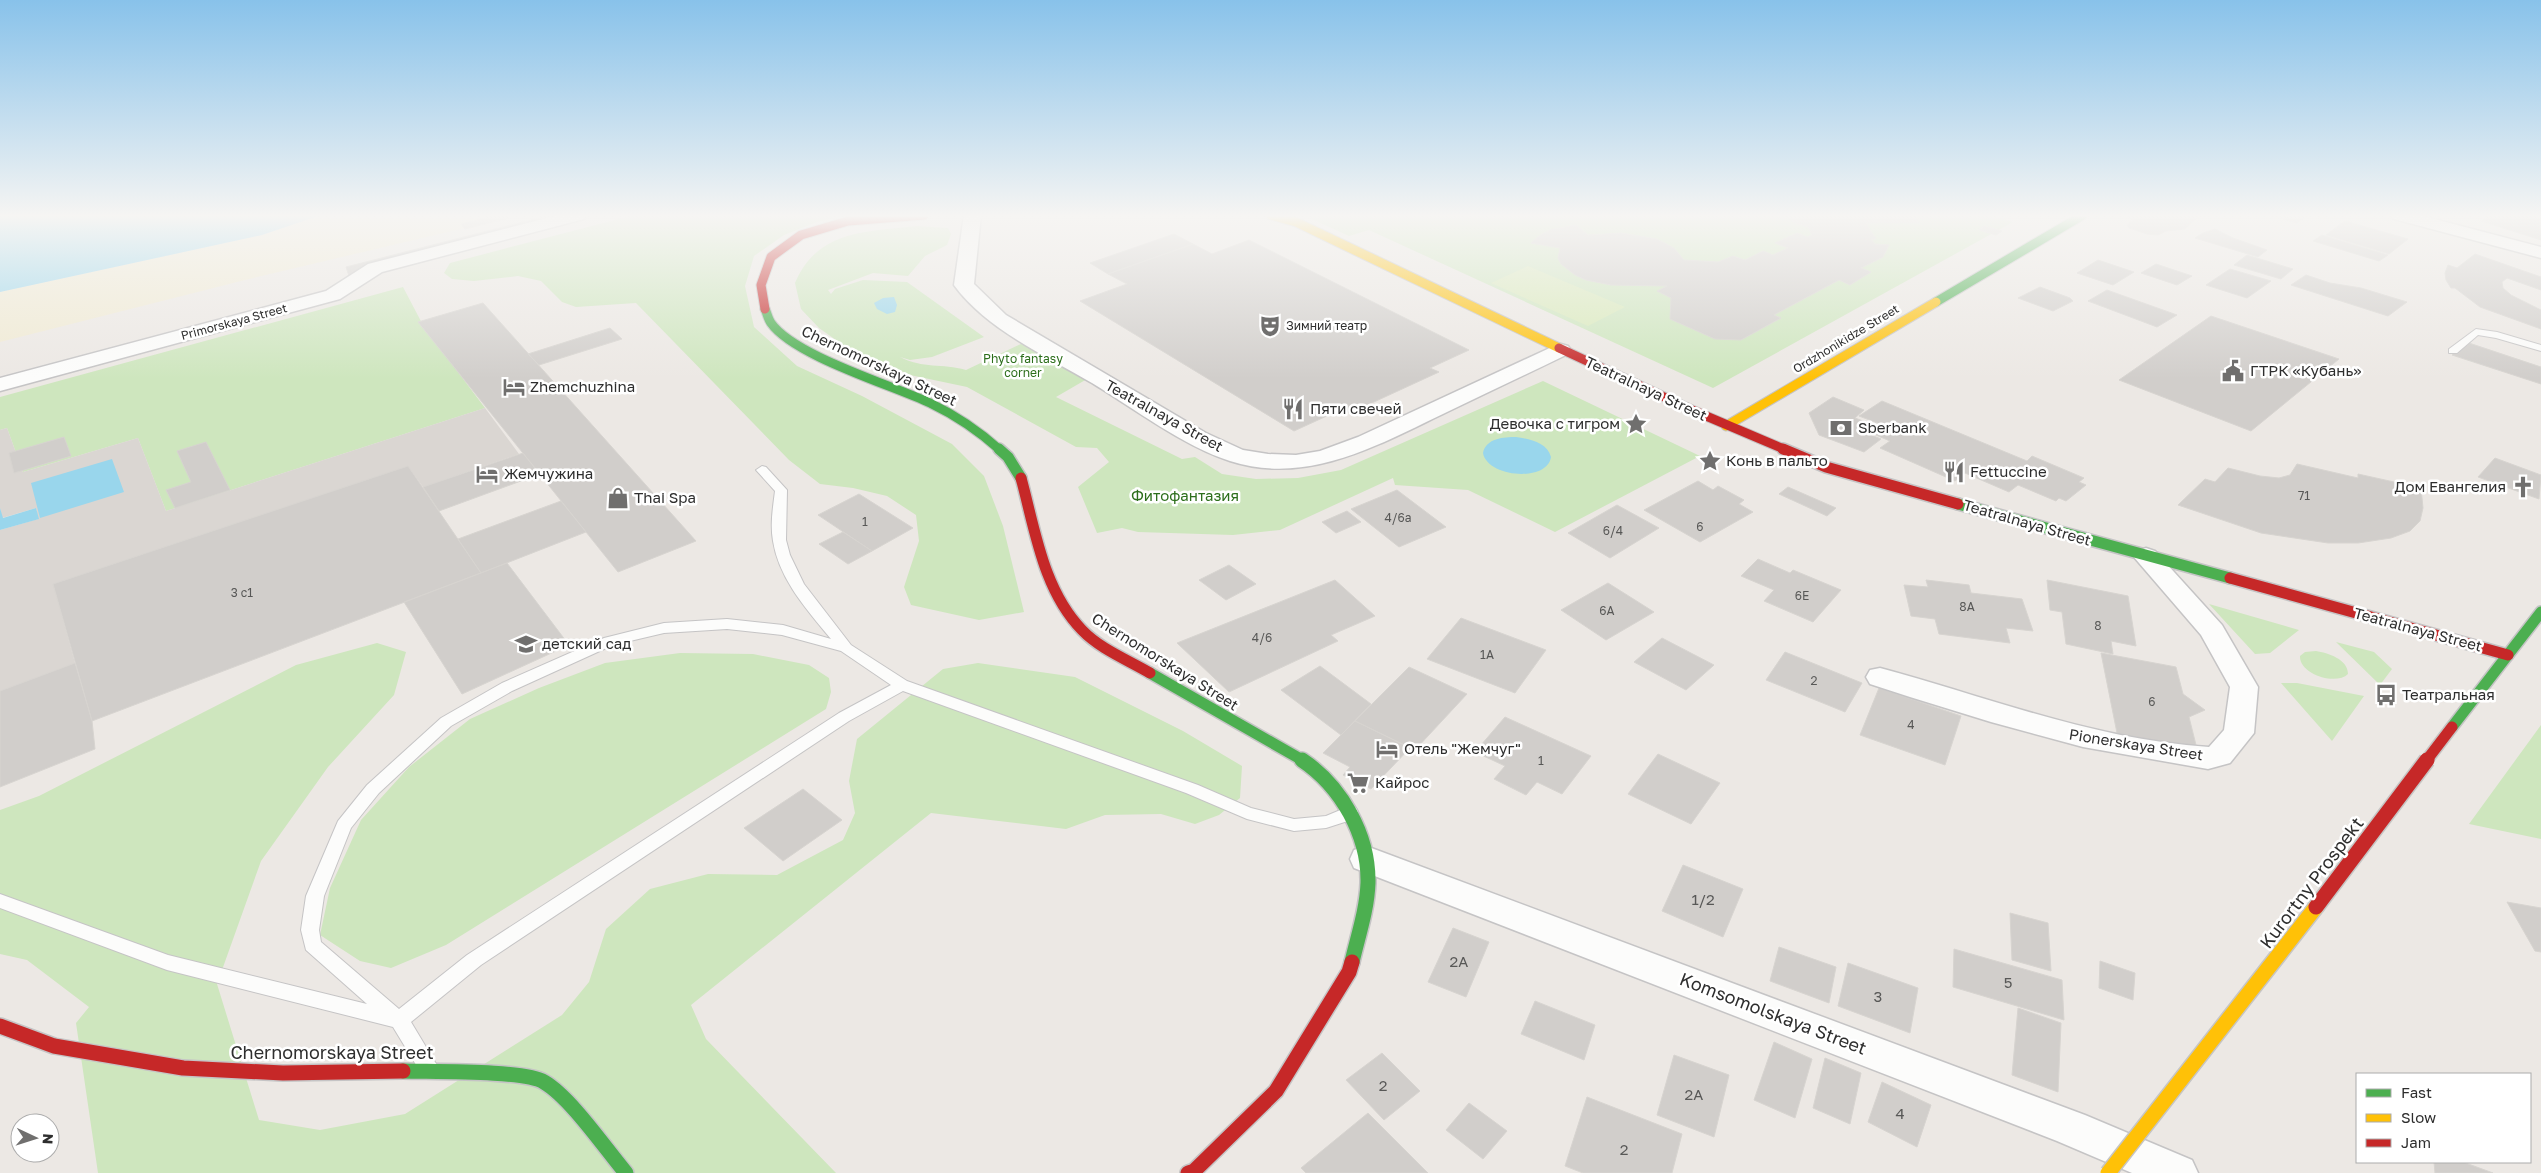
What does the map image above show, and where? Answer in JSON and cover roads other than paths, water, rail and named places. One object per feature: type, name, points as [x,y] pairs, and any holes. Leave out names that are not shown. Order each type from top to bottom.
[{"type":"main road","name":"Chernomorskaya Street","points":[[766,270],[761,285],[763,304],[772,323],[790,341],[816,356],[932,404],[983,435],[1008,458],[1021,479],[1033,528],[1061,605],[1083,631],[1199,703],[1299,758],[1328,781],[1350,812],[1366,859],[1368,883],[1365,907],[1349,972],[1276,1091],[1194,1171],[1188,1173]]},
{"type":"main road","name":"Teatralnaya Street","points":[[1396,270],[1561,350],[1726,426],[1826,467],[2508,655]]},
{"type":"main road","name":"Ordzhonikidze Street","points":[[1726,426],[1990,270]]},
{"type":"main road","name":"Kurortny Prospekt","points":[[2108,1173],[2297,933],[2492,672],[2508,655],[2541,612]]},
{"type":"main road","name":"Chernomorskaya Street","points":[[0,1026],[54,1046],[183,1068],[284,1073],[429,1070],[519,1075],[542,1080],[558,1090],[626,1173]]},
{"type":"street","name":"Primorskaya Street","points":[[0,385],[333,295],[372,270]]},
{"type":"street","name":"Teatralnaya Street","points":[[966,270],[964,285],[999,319],[1198,438],[1237,456],[1268,461],[1296,462],[1325,457],[1366,442],[1561,350]]},
{"type":"street","name":"Pionerskaya Street","points":[[1880,677],[1981,710],[2101,742],[2208,758],[2220,755],[2239,734],[2244,686],[2212,631],[2146,556]]},
{"type":"street","name":"Komsomolskaya Street","points":[[1366,859],[2071,1128],[2178,1173]]},
{"type":"lane","points":[[2453,351],[2476,332],[2497,335],[2541,348]]},
{"type":"lane","points":[[762,470],[781,490],[778,518],[779,540],[785,560],[807,598],[846,648]]},
{"type":"lane","points":[[429,1070],[399,1020],[312,945],[310,930],[315,896],[344,825],[373,789],[446,722],[507,686],[608,641],[664,628],[727,624],[783,630],[846,648],[902,685],[1192,789],[1248,813],[1294,825],[1326,822],[1348,815],[1350,812]]},
{"type":"lane","points":[[399,1020],[482,955],[844,717],[902,685]]},
{"type":"lane","points":[[0,901],[167,962],[399,1020]]},
{"type":"water","points":[[0,270],[102,270],[0,292]]},
{"type":"water","points":[[894,297],[897,305],[895,312],[887,314],[877,309],[874,303],[883,298]]},
{"type":"water","points":[[1516,437],[1537,442],[1546,448],[1551,457],[1547,465],[1539,471],[1517,474],[1505,472],[1487,461],[1483,453],[1488,444],[1496,439]]},
{"type":"water","points":[[112,459],[124,492],[40,518],[31,483]]},
{"type":"water","points":[[0,508],[3,518],[36,508],[39,519],[0,530]]},
{"type":"place","name":"Зимний театр","points":[[1270,326]]},
{"type":"place","name":"ГТРК «Кубань»","points":[[2233,371]]},
{"type":"place","name":"Zhemchuzhina","points":[[514,387]]},
{"type":"place","name":"Пяти свечей","points":[[1293,409]]},
{"type":"place","name":"Девочка с тигром","points":[[1636,424]]},
{"type":"place","name":"Sberbank","points":[[1841,428]]},
{"type":"place","name":"Конь в пальто","points":[[1710,461]]},
{"type":"place","name":"Fettuccine","points":[[1954,472]]},
{"type":"place","name":"Жемчужина","points":[[487,474]]},
{"type":"place","name":"Дом Евангелия","points":[[2523,487]]},
{"type":"place","name":"Thai Spa","points":[[618,498]]},
{"type":"place","name":"детский сад","points":[[526,644]]},
{"type":"place","name":"Театральная","points":[[2386,695]]},
{"type":"place","name":"Отель \"Жемчуг\"","points":[[1387,749]]},
{"type":"place","name":"Кайрос","points":[[1358,783]]},
{"type":"park label","name":"Phyto fantasy corner","points":[[1023,366]]},
{"type":"park label","name":"Фитофантазия","points":[[1185,496]]}]
